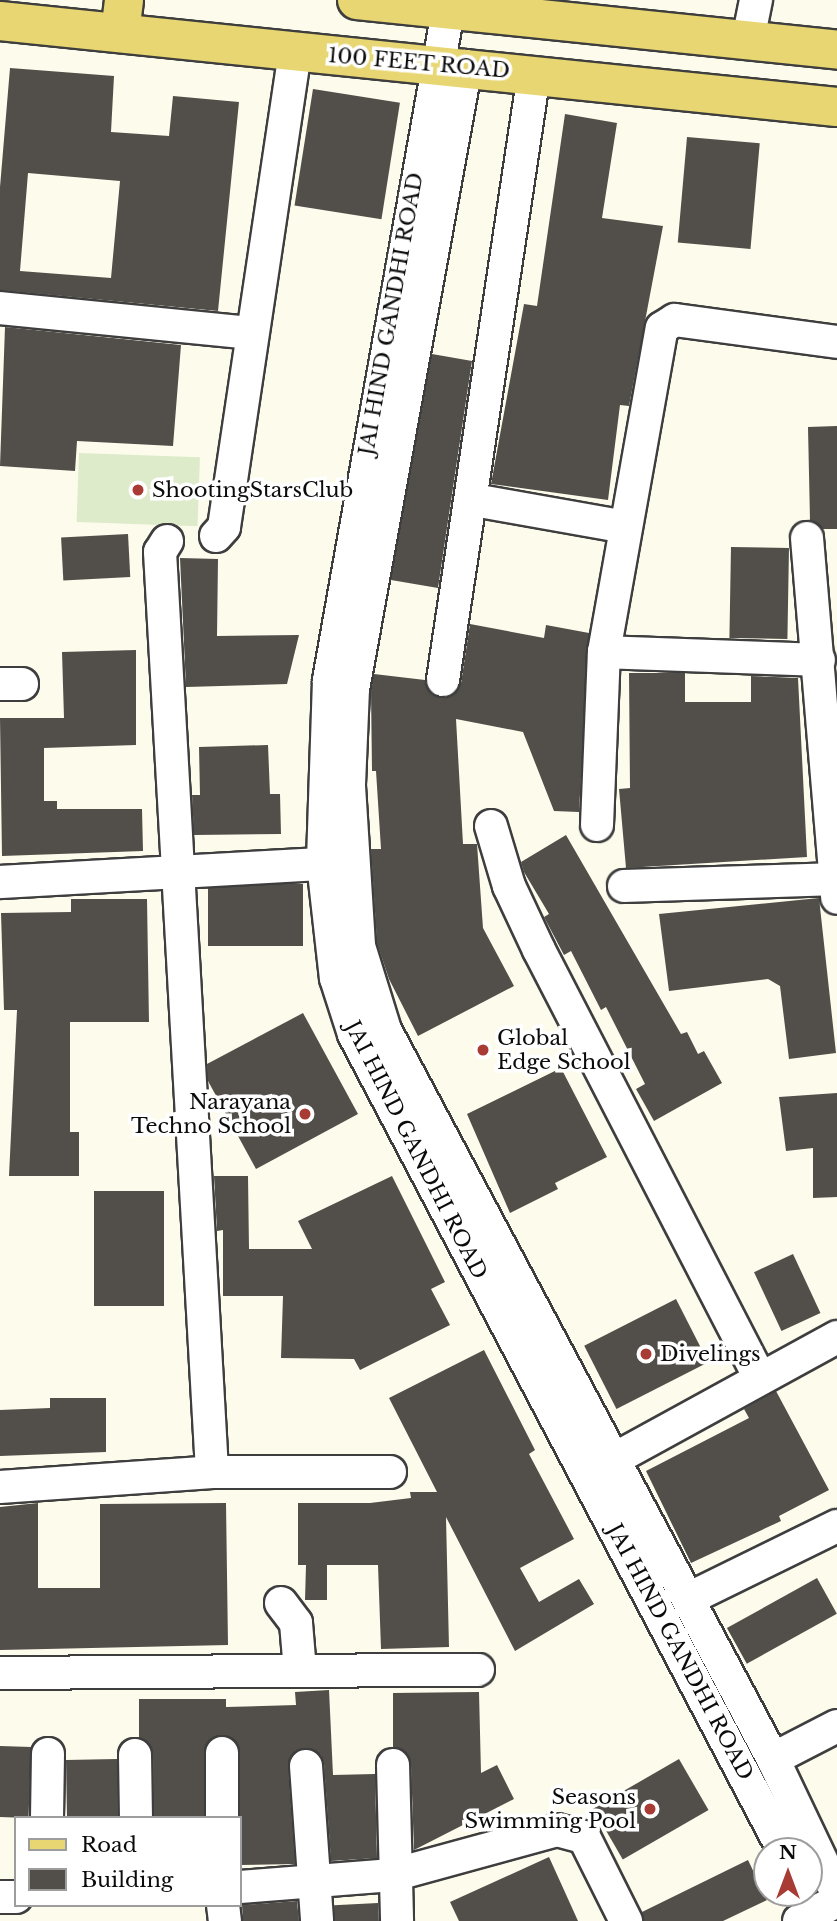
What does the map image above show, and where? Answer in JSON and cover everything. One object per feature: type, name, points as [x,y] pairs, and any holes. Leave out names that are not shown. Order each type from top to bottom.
[{"type":"main road","points":[[356,0],[461,6],[837,50]]},
{"type":"main road","name":"100 FEET ROAD","points":[[0,21],[122,17],[295,51],[837,107]]},
{"type":"street","points":[[748,40],[756,0]]},
{"type":"street","name":"JAI HIND GANDHI ROAD","points":[[461,6],[353,689],[338,863],[335,978],[354,1034],[776,1837]]},
{"type":"street","points":[[216,536],[224,527],[249,333],[295,51]]},
{"type":"street","points":[[443,680],[474,500],[534,74]]},
{"type":"street","points":[[0,308],[249,333]]},
{"type":"street","points":[[597,825],[604,652],[662,328],[675,320],[837,342]]},
{"type":"street","points":[[474,500],[626,527]]},
{"type":"street","points":[[624,886],[836,885],[807,538]]},
{"type":"street","points":[[167,541],[160,552],[212,1472]]},
{"type":"street","points":[[604,652],[819,660]]},
{"type":"street","points":[[491,825],[509,886],[539,950],[759,1377]]},
{"type":"street","name":"JAI HIND GANDHI ROAD","points":[[338,863],[359,946],[385,1030],[773,1759],[797,1837]]},
{"type":"street","points":[[0,882],[338,863]]},
{"type":"street","points":[[584,1475],[759,1377],[837,1337]]},
{"type":"street","points":[[0,1487],[212,1472],[390,1472]]},
{"type":"street","points":[[688,1598],[837,1526]]},
{"type":"street","points":[[281,1603],[296,1623],[300,1671]]},
{"type":"street","points":[[0,1673],[478,1670]]},
{"type":"street","points":[[773,1759],[837,1726]]},
{"type":"street","points":[[222,1753],[222,1816]]},
{"type":"street","points":[[47,1816],[48,1754]]},
{"type":"street","points":[[135,1755],[136,1816]]},
{"type":"street","points":[[393,1765],[393,1875],[397,1921]]},
{"type":"street","points":[[306,1766],[317,1883],[317,1921]]},
{"type":"street","points":[[242,1887],[393,1875],[557,1830],[584,1837],[626,1921]]},
{"type":"green space","name":"ShootingStarsClub","points":[[79,453],[200,457],[198,526],[77,522]]},
{"type":"building","points":[[10,68],[114,76],[111,132],[169,136],[173,96],[239,102],[218,311],[0,290],[0,187]],"holes":[[[28,173],[120,181],[111,278],[20,271]]]},
{"type":"building","points":[[313,89],[400,103],[381,219],[295,206]]},
{"type":"building","points":[[565,114],[617,123],[602,218],[663,226],[629,406],[620,405],[608,500],[491,484],[524,304],[537,306]]},
{"type":"building","points":[[687,137],[760,143],[750,249],[678,243]]},
{"type":"building","points":[[5,327],[181,345],[173,446],[77,441],[75,471],[0,466]]},
{"type":"building","points":[[432,354],[472,361],[438,588],[391,580]]},
{"type":"building","points":[[837,426],[837,529],[823,529],[810,520],[808,427]]},
{"type":"building","points":[[128,534],[130,577],[63,580],[61,538]]},
{"type":"building","points":[[731,547],[789,548],[787,639],[729,638]]},
{"type":"building","points":[[180,558],[218,559],[217,636],[299,635],[287,684],[186,687]]},
{"type":"building","points":[[470,624],[544,638],[546,625],[589,633],[579,812],[554,811],[523,732],[456,719],[463,844],[477,844],[483,928],[514,986],[418,1036],[389,979],[377,943],[371,849],[381,849],[376,771],[372,771],[371,691],[374,674],[425,680],[432,695],[450,697],[461,683]]},
{"type":"building","points":[[136,650],[136,745],[44,748],[44,801],[57,801],[57,809],[142,809],[143,851],[2,856],[0,718],[64,718],[62,652]]},
{"type":"building","points":[[629,673],[685,673],[685,702],[751,702],[751,676],[798,678],[807,857],[626,868],[619,789],[630,788]]},
{"type":"building","points":[[268,745],[270,794],[280,794],[281,834],[194,835],[192,795],[200,795],[199,747]]},
{"type":"building","points":[[566,835],[681,1034],[687,1032],[698,1054],[704,1051],[722,1083],[654,1121],[636,1089],[645,1084],[606,1007],[601,1010],[571,951],[564,955],[544,917],[549,914],[524,872],[521,862]]},
{"type":"building","points":[[208,884],[303,884],[303,946],[208,946]]},
{"type":"building","points":[[819,898],[836,1053],[789,1059],[780,986],[768,979],[669,991],[659,914]]},
{"type":"building","points":[[71,899],[147,899],[149,1022],[70,1022],[70,1132],[79,1132],[79,1176],[9,1176],[17,1010],[4,1010],[1,913],[71,912]]},
{"type":"building","points":[[303,1013],[358,1114],[256,1169],[208,1081],[207,1064]]},
{"type":"building","points":[[561,1068],[607,1157],[555,1183],[558,1189],[510,1213],[467,1114]]},
{"type":"building","points":[[837,1093],[837,1197],[813,1198],[813,1148],[786,1151],[779,1097]]},
{"type":"building","points":[[214,1176],[248,1176],[249,1249],[312,1249],[298,1221],[392,1176],[445,1282],[431,1289],[450,1325],[360,1370],[354,1359],[281,1358],[283,1296],[223,1296],[223,1230],[217,1231]]},
{"type":"building","points":[[94,1191],[164,1191],[164,1306],[94,1306]]},
{"type":"building","points":[[793,1254],[820,1313],[781,1331],[754,1272]]},
{"type":"building","name":"Divelings","points":[[676,1299],[708,1362],[616,1409],[584,1346]]},
{"type":"building","points":[[484,1350],[535,1450],[529,1454],[574,1539],[520,1568],[539,1602],[579,1579],[594,1604],[515,1651],[446,1517],[449,1647],[381,1649],[378,1565],[327,1565],[327,1600],[305,1600],[306,1565],[298,1565],[298,1503],[370,1503],[411,1498],[410,1492],[437,1492],[389,1398]]},
{"type":"building","points":[[776,1391],[829,1490],[779,1516],[781,1521],[691,1563],[646,1471],[749,1418],[744,1409]]},
{"type":"building","points":[[50,1398],[106,1398],[106,1452],[0,1456],[0,1410],[50,1408]]},
{"type":"building","points":[[38,1503],[38,1588],[100,1588],[100,1504],[226,1503],[228,1645],[0,1650],[0,1507]]},
{"type":"building","points":[[817,1578],[837,1614],[747,1664],[727,1628]]},
{"type":"building","points":[[329,1690],[333,1775],[375,1774],[377,1858],[331,1861],[324,1764],[321,1755],[305,1748],[295,1751],[288,1767],[295,1864],[242,1865],[240,1753],[231,1737],[213,1737],[206,1744],[204,1816],[154,1816],[153,1755],[139,1738],[139,1699],[226,1699],[226,1707],[296,1705],[295,1692]]},
{"type":"building","points":[[479,1692],[481,1773],[497,1765],[514,1799],[414,1850],[411,1765],[408,1755],[393,1747],[393,1693]]},
{"type":"building","points":[[0,1746],[31,1747],[29,1816],[0,1817]]},
{"type":"building","points":[[117,1759],[118,1816],[67,1816],[66,1760]]},
{"type":"building","name":"Seasons Swimming Pool","points":[[679,1759],[708,1810],[623,1860],[593,1808]]},
{"type":"building","points":[[549,1857],[578,1921],[459,1921],[450,1902]]},
{"type":"building","points":[[748,1860],[753,1871],[753,1907],[723,1921],[644,1921],[642,1912]]},
{"type":"building","points":[[297,1901],[299,1921],[243,1921],[242,1905]]},
{"type":"building","points":[[378,1903],[379,1921],[335,1921],[334,1905]]},
{"type":"place","name":"ShootingStarsClub","points":[[138,490]]},
{"type":"place","name":"Global Edge School","points":[[483,1050]]},
{"type":"place","name":"Narayana Techno School","points":[[305,1114]]},
{"type":"place","name":"Divelings","points":[[646,1354]]},
{"type":"place","name":"Seasons Swimming Pool","points":[[650,1809]]}]
